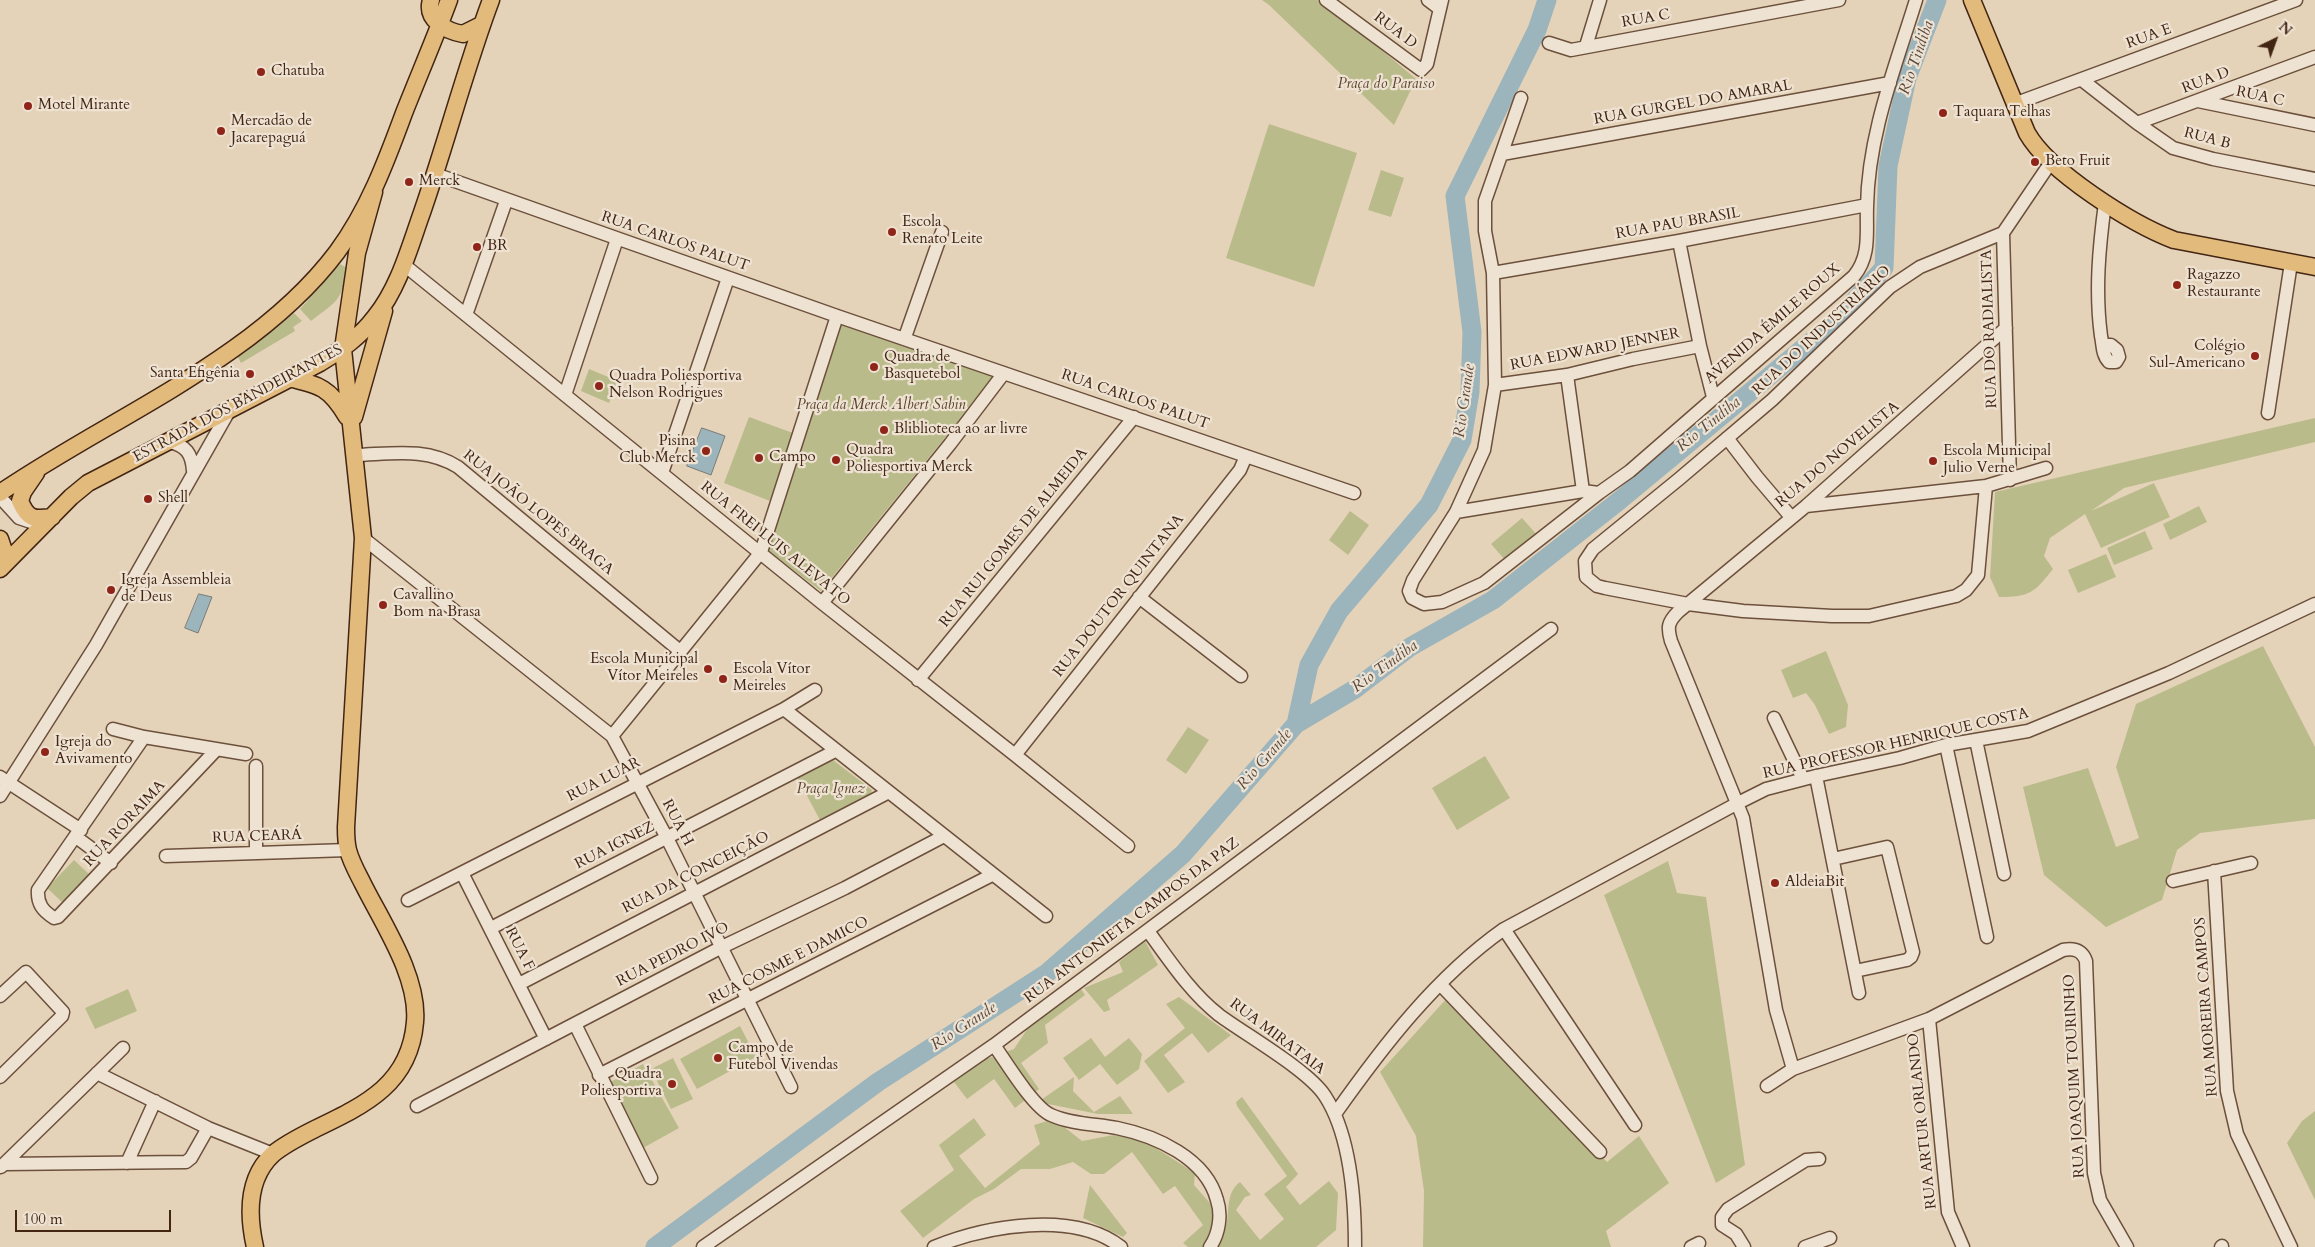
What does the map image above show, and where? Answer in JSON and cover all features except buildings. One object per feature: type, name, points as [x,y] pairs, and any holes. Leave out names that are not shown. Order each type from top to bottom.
[{"type":"main road","points":[[430,0],[430,12],[439,25],[463,34],[481,25]]},
{"type":"main road","points":[[255,1247],[250,1225],[251,1201],[257,1180],[273,1154],[304,1134],[357,1108],[378,1094],[392,1081],[401,1068],[411,1046],[416,1021],[410,983],[348,850],[346,827],[363,538],[343,348],[357,254],[374,192],[448,0]]},
{"type":"main road","name":"ESTRADA DOS BANDEIRANTES","points":[[0,569],[88,483],[228,411],[343,348],[365,329],[388,299],[403,264],[435,174],[490,0]]},
{"type":"main road","points":[[1972,0],[2014,104],[2032,142],[2051,162],[2105,203],[2157,234],[2174,240],[2315,267]]},
{"type":"main road","points":[[0,495],[38,469],[214,362],[260,327],[297,296],[322,270],[338,251],[374,192]]},
{"type":"main road","points":[[352,424],[388,299]]},
{"type":"main road","points":[[288,378],[316,384],[328,391],[337,399],[352,424]]},
{"type":"main road","points":[[38,469],[23,492],[20,501],[25,513],[34,518],[48,521]]},
{"type":"main road","points":[[0,539],[3,548],[0,558]]},
{"type":"street","name":"RUA D","points":[[1326,0],[1421,70],[1427,64],[1441,4]]},
{"type":"street","points":[[1428,0],[1441,4]]},
{"type":"street","points":[[1586,46],[1600,0]]},
{"type":"street","name":"RUA C","points":[[1549,43],[1571,50],[1839,0]]},
{"type":"street","name":"AVENIDA ÉMILE ROUX","points":[[1456,512],[1413,580],[1410,591],[1412,598],[1417,602],[1442,602],[1484,583],[1630,471],[1713,396],[1854,276],[1862,266],[1867,251],[1867,205],[1873,140],[1916,0]]},
{"type":"street","name":"RUA E","points":[[2014,104],[2296,0]]},
{"type":"street","name":"RUA D","points":[[2137,124],[2315,57]]},
{"type":"street","name":"RUA B","points":[[2082,80],[2137,124],[2173,148],[2213,159],[2315,179]]},
{"type":"street","name":"RUA GURGEL DO AMARAL","points":[[1502,154],[1890,83]]},
{"type":"street","points":[[1456,512],[1484,450],[1495,385],[1494,273],[1485,231],[1485,201],[1521,98]]},
{"type":"street","name":"RUA C","points":[[2198,101],[2315,126]]},
{"type":"street","name":"RUA DO RADIALISTA","points":[[2010,480],[2003,233],[2051,162]]},
{"type":"street","name":"RUA CARLOS PALUT","points":[[435,174],[506,201],[837,316],[1354,493]]},
{"type":"street","points":[[466,315],[506,201]]},
{"type":"street","points":[[2103,346],[2096,282],[2105,203]]},
{"type":"street","name":"RUA PAU BRASIL","points":[[1494,273],[1679,241],[1867,205]]},
{"type":"street","points":[[905,338],[942,232]]},
{"type":"street","name":"RUA DO INDUSTRIÁRIO","points":[[1688,604],[1605,588],[1592,583],[1586,577],[1585,561],[1593,549],[1779,393],[1890,287],[1920,267],[2003,233]]},
{"type":"street","points":[[565,395],[617,239]]},
{"type":"street","points":[[1679,241],[1700,346],[1713,396]]},
{"type":"street","points":[[2268,413],[2291,263]]},
{"type":"street","name":"RUA FREI LUIS ALEVATO","points":[[403,264],[822,603],[1128,846]]},
{"type":"street","points":[[662,473],[728,278]]},
{"type":"street","points":[[363,538],[612,736],[761,552],[837,316]]},
{"type":"street","name":"RUA DO NOVELISTA","points":[[1793,1069],[1776,1010],[1743,818],[1669,636],[1668,625],[1671,619],[1688,604],[1806,506],[2006,328]]},
{"type":"street","name":"RUA EDWARD JENNER","points":[[1495,385],[1567,375],[1700,346]]},
{"type":"street","points":[[822,603],[956,438],[1004,373]]},
{"type":"street","points":[[1567,375],[1583,491]]},
{"type":"street","points":[[0,796],[4,780],[96,645],[228,411]]},
{"type":"street","name":"RUA RUI GOMES DE ALMEIDA","points":[[918,680],[1134,417]]},
{"type":"street","points":[[1727,438],[1791,517]]},
{"type":"street","points":[[169,442],[178,444],[188,452],[193,471]]},
{"type":"street","name":"RUA JOÃO LOPES BRAGA","points":[[355,455],[431,454],[444,458],[458,467],[680,651]]},
{"type":"street","name":"RUA DOUTOR QUINTANA","points":[[1015,755],[1240,470],[1246,456]]},
{"type":"street","points":[[1806,506],[1986,486],[2046,468]]},
{"type":"street","points":[[1688,604],[1743,610],[1869,616],[1956,596],[1972,584],[1980,565],[1986,486]]},
{"type":"street","points":[[1456,512],[1583,491],[1599,493]]},
{"type":"street","points":[[0,495],[19,518],[48,521]]},
{"type":"street","points":[[1139,597],[1241,676]]},
{"type":"street","name":"RUA PROFESSOR HENRIQUE COSTA","points":[[1335,1114],[1359,1080],[1440,984],[1471,954],[1504,929],[1738,803],[1766,789],[1803,779],[1900,758],[1946,745],[2028,731],[2197,661],[2315,604]]},
{"type":"street","name":"RUA ANTONIETA CAMPOS DA PAZ","points":[[704,1247],[994,1045],[1551,629]]},
{"type":"street","name":"RUA LUAR","points":[[408,900],[784,709],[815,690]]},
{"type":"street","points":[[784,709],[1046,916]]},
{"type":"street","points":[[1774,718],[1803,779]]},
{"type":"street","points":[[113,729],[144,737],[246,754]]},
{"type":"street","name":"RUA H","points":[[612,736],[667,838],[791,1087]]},
{"type":"street","points":[[78,833],[144,737]]},
{"type":"street","points":[[1976,740],[2004,874]]},
{"type":"street","points":[[1946,745],[1987,937]]},
{"type":"street","name":"RUA RORAIMA","points":[[78,833],[38,890],[37,900],[39,904],[54,918],[58,917],[112,863],[218,749]]},
{"type":"street","name":"RUA IGNEZ","points":[[490,928],[835,751]]},
{"type":"street","points":[[256,766],[256,853]]},
{"type":"street","points":[[1816,776],[1859,993]]},
{"type":"street","points":[[4,780],[78,833],[112,863]]},
{"type":"street","name":"RUA DA CONCEIÇÃO","points":[[519,984],[889,792]]},
{"type":"street","name":"RUA PEDRO IVO","points":[[417,1106],[722,947],[845,888],[944,836]]},
{"type":"street","points":[[1833,859],[1886,847],[1913,952],[1907,960],[1855,971]]},
{"type":"street","name":"RUA CEARÁ","points":[[166,856],[348,850]]},
{"type":"street","points":[[2173,881],[2251,863]]},
{"type":"street","name":"RUA MOREIRA CAMPOS","points":[[2214,871],[2227,1091],[2237,1134],[2291,1247]]},
{"type":"street","name":"RUA F","points":[[462,873],[546,1040]]},
{"type":"street","name":"RUA COSME E DAMICO","points":[[599,1075],[992,875]]},
{"type":"street","points":[[1504,929],[1635,1125]]},
{"type":"street","name":"RUA MIRATAIA","points":[[1148,931],[1172,965],[1202,1000],[1218,1014],[1310,1081],[1324,1094],[1335,1114],[1347,1162],[1355,1213],[1355,1247]]},
{"type":"street","name":"RUA JOAQUIM TOURINHO","points":[[1929,1019],[2063,950],[2071,948],[2084,955],[2086,961],[2094,1173],[2100,1200],[2127,1247]]},
{"type":"street","points":[[0,996],[26,972],[63,1012],[62,1016],[0,1077]]},
{"type":"street","points":[[1440,984],[1600,1152]]},
{"type":"street","points":[[1767,1086],[1793,1069],[1929,1019]]},
{"type":"street","name":"RUA ARTUR ORLANDO","points":[[1929,1019],[1948,1212],[1963,1247]]},
{"type":"street","points":[[575,1024],[651,1178]]},
{"type":"street","points":[[994,1045],[1036,1103],[1050,1114],[1073,1121],[1118,1128],[1150,1137],[1163,1142],[1199,1169],[1216,1193],[1219,1206],[1218,1230],[1210,1247]]},
{"type":"street","points":[[2,1166],[123,1048]]},
{"type":"street","points":[[97,1074],[208,1128],[273,1154]]},
{"type":"street","points":[[127,1163],[155,1102]]},
{"type":"street","points":[[2,1166],[186,1162],[191,1158],[208,1128]]},
{"type":"street","points":[[1744,1247],[1736,1234],[1722,1225],[1722,1217],[1728,1209],[1806,1160],[1818,1159]]},
{"type":"street","points":[[934,1247],[989,1231],[1044,1225],[1097,1233],[1121,1247]]},
{"type":"street","points":[[1805,1247],[1830,1238]]},
{"type":"green space","name":"Praça do Paraiso","points":[[1262,0],[1317,0],[1359,31],[1416,79],[1394,125],[1269,5]]},
{"type":"green space","points":[[1269,124],[1357,153],[1314,287],[1226,258]]},
{"type":"green space","points":[[1381,170],[1404,178],[1391,217],[1368,210]]},
{"type":"green space","points":[[340,264],[347,268],[340,294],[333,304],[311,321],[300,309]]},
{"type":"green space","points":[[294,313],[302,321],[293,327],[295,331],[241,363],[238,357]]},
{"type":"green space","name":"Praça da Merck Albert Sabin","points":[[838,317],[998,372],[821,591],[760,545]]},
{"type":"green space","name":"Quadra Poliesportiva Nelson Rodrigues","points":[[589,369],[618,381],[609,403],[581,391]]},
{"type":"green space","name":"Campo","points":[[749,417],[793,433],[770,501],[724,483]]},
{"type":"green space","points":[[2315,418],[2315,442],[2124,488],[2091,511],[2154,483],[2170,517],[2101,548],[2085,514],[2050,538],[2044,556],[2053,569],[2041,584],[2025,594],[1999,597],[1990,577],[1995,492]]},
{"type":"green space","points":[[2199,506],[2207,522],[2170,540],[2163,524]]},
{"type":"green space","points":[[1350,511],[1369,525],[1348,555],[1329,540]]},
{"type":"green space","points":[[1522,518],[1537,535],[1506,561],[1491,544]]},
{"type":"green space","points":[[2145,531],[2153,549],[2114,565],[2107,548]]},
{"type":"green space","points":[[2106,554],[2116,577],[2078,593],[2068,570]]},
{"type":"green space","points":[[2263,646],[2315,747],[2315,819],[2200,833],[2177,850],[2162,900],[2106,927],[2044,875],[2023,787],[2088,768],[2116,847],[2139,838],[2116,767],[2136,704]]},
{"type":"green space","points":[[1826,651],[1848,705],[1846,727],[1829,734],[1815,705],[1806,693],[1793,698],[1781,670]]},
{"type":"green space","points":[[1188,727],[1209,740],[1186,774],[1166,760]]},
{"type":"green space","points":[[1485,756],[1510,798],[1457,830],[1432,788]]},
{"type":"green space","name":"Praça Ignez","points":[[833,760],[872,790],[870,797],[821,822],[797,777]]},
{"type":"green space","points":[[74,860],[90,875],[63,903],[47,888]]},
{"type":"green space","points":[[1668,861],[1677,893],[1706,897],[1745,1165],[1716,1183],[1604,895]]},
{"type":"green space","points":[[1145,941],[1158,965],[1107,1000],[1110,1010],[1104,1012],[1084,988],[1123,972],[1119,962]]},
{"type":"green space","points":[[128,989],[137,1011],[95,1029],[85,1008]]},
{"type":"green space","points":[[1081,989],[1085,995],[1045,1025],[1048,1043],[1021,1063],[1039,1089],[1015,1108],[994,1079],[967,1099],[954,1082],[986,1059],[1014,1049],[1028,1028]]},
{"type":"green space","points":[[1179,997],[1231,1035],[1208,1053],[1192,1033],[1164,1055],[1185,1082],[1168,1093],[1144,1061],[1185,1028],[1166,1004]]},
{"type":"green space","points":[[1448,997],[1607,1162],[1639,1136],[1669,1183],[1606,1231],[1611,1247],[1423,1247],[1424,1191],[1416,1136],[1380,1072]]},
{"type":"green space","name":"Campo de Futebol Vivendas","points":[[740,1026],[756,1057],[697,1089],[680,1059]]},
{"type":"green space","points":[[1091,1038],[1105,1057],[1129,1038],[1142,1054],[1139,1069],[1117,1085],[1100,1064],[1079,1080],[1063,1058]]},
{"type":"green space","name":"Quadra Poliesportiva","points":[[673,1058],[693,1099],[671,1109],[651,1069]]},
{"type":"green space","points":[[643,1064],[679,1128],[643,1148],[607,1084]]},
{"type":"green space","points":[[1074,1077],[1073,1091],[1094,1112],[1120,1096],[1133,1114],[1098,1114],[1038,1102]]},
{"type":"green space","points":[[1242,1097],[1298,1174],[1286,1187],[1300,1205],[1329,1181],[1338,1193],[1336,1230],[1316,1247],[1213,1247],[1224,1232],[1227,1224],[1230,1198],[1235,1187],[1240,1182],[1251,1195],[1245,1197],[1236,1210],[1260,1240],[1284,1219],[1264,1194],[1287,1176],[1237,1106],[1236,1102]]},
{"type":"green space","points":[[2315,1111],[2315,1200],[2287,1143],[2302,1121]]},
{"type":"green space","points":[[974,1118],[986,1135],[959,1156],[985,1188],[1040,1144],[1034,1125],[1054,1119],[1082,1141],[1114,1135],[1140,1138],[1195,1173],[1194,1185],[1217,1211],[1207,1247],[1188,1247],[1183,1243],[1203,1225],[1175,1186],[1163,1194],[1132,1152],[1104,1174],[1091,1174],[1073,1162],[1050,1169],[1021,1169],[994,1189],[974,1199],[923,1238],[900,1211],[954,1170],[939,1145]]},
{"type":"green space","points":[[1090,1185],[1127,1233],[1123,1237],[1083,1218]]},
{"type":"water","name":"Pisina Club Merck","points":[[702,428],[725,436],[711,475],[687,466]]},
{"type":"water","points":[[199,594],[212,597],[198,633],[185,628]]},
{"type":"waterway","name":"Rio Grande","points":[[655,1247],[878,1082],[1047,973],[1183,854],[1296,724],[1309,665],[1339,611],[1429,505],[1462,440],[1470,392],[1472,332],[1455,196],[1537,30],[1547,0]]},
{"type":"waterway","name":"Rio Tindiba","points":[[1296,724],[1355,689],[1410,647],[1493,600],[1620,500],[1836,321],[1884,268],[1888,166],[1907,78],[1937,0]]},
{"type":"place","name":"Chatuba","points":[[261,72]]},
{"type":"place","name":"Motel Mirante","points":[[28,106]]},
{"type":"place","name":"Taquara Telhas","points":[[1943,113]]},
{"type":"place","name":"Mercadão de Jacarepaguá","points":[[221,131]]},
{"type":"place","name":"Beto Fruit","points":[[2035,162]]},
{"type":"place","name":"Merck","points":[[409,182]]},
{"type":"place","name":"Escola Renato Leite","points":[[892,232]]},
{"type":"place","name":"BR","points":[[477,247]]},
{"type":"place","name":"Ragazzo Restaurante","points":[[2177,285]]},
{"type":"place","name":"Colégio Sul-Americano","points":[[2255,356]]},
{"type":"place","name":"Quadra de Basquetebol","points":[[874,367]]},
{"type":"place","name":"Santa Efigênia","points":[[250,374]]},
{"type":"place","name":"Quadra Poliesportiva Nelson Rodrigues","points":[[599,386]]},
{"type":"place","name":"Bliblioteca ao ar livre","points":[[884,430]]},
{"type":"place","name":"Pisina Club Merck","points":[[706,451]]},
{"type":"place","name":"Campo","points":[[759,458]]},
{"type":"place","name":"Quadra Poliesportiva Merck","points":[[836,460]]},
{"type":"place","name":"Escola Municipal Julio Verne","points":[[1933,461]]},
{"type":"place","name":"Shell","points":[[148,499]]},
{"type":"place","name":"Igreja Assembleia de Deus","points":[[111,590]]},
{"type":"place","name":"Cavallino Bom na Brasa","points":[[383,605]]},
{"type":"place","name":"Escola Municipal Vítor Meireles","points":[[708,669]]},
{"type":"place","name":"Escola Vítor Meireles","points":[[723,679]]},
{"type":"place","name":"Igreja do Avivamento","points":[[45,752]]},
{"type":"place","name":"AldeiaBit","points":[[1775,883]]},
{"type":"place","name":"Campo de Futebol Vivendas","points":[[718,1058]]},
{"type":"place","name":"Quadra Poliesportiva","points":[[672,1084]]}]
